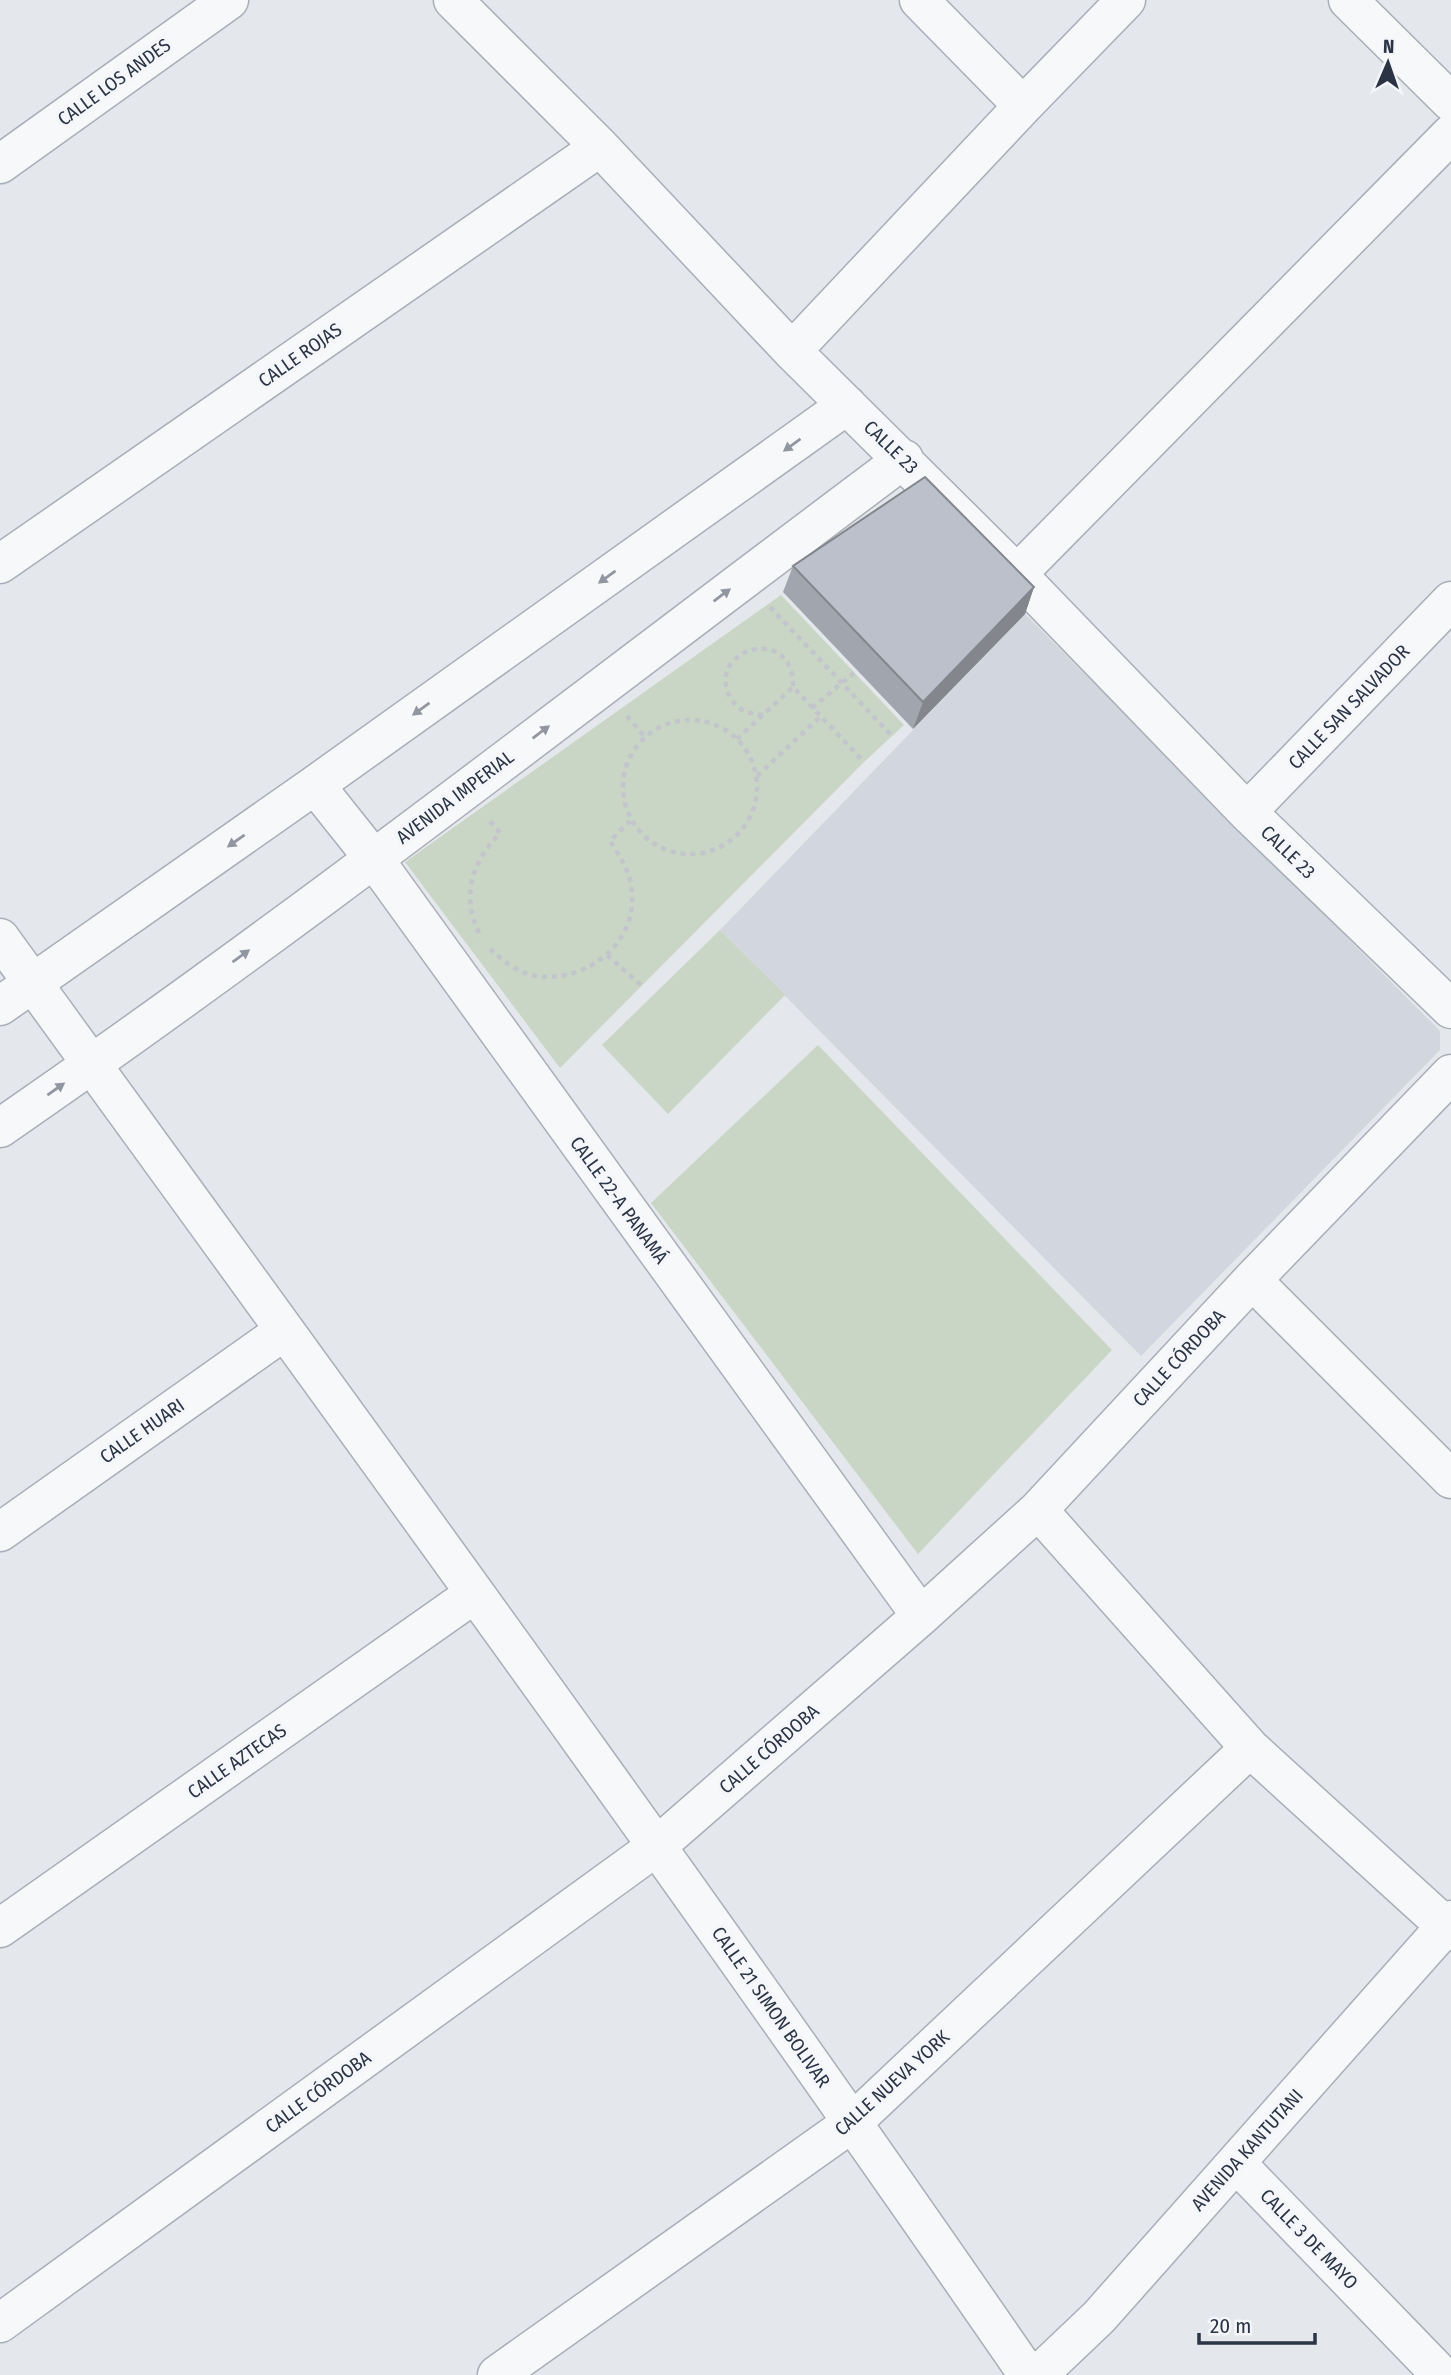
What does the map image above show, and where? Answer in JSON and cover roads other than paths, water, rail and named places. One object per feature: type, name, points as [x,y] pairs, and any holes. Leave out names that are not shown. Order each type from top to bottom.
[{"type":"street","name":"CALLE LOS ANDES","points":[[0,164],[229,0]]},
{"type":"street","name":"CALLE 23","points":[[453,0],[600,146],[792,351],[904,459],[1247,812],[1451,1009]]},
{"type":"street","points":[[919,0],[1023,106]]},
{"type":"street","points":[[792,351],[1126,0]]},
{"type":"street","points":[[1348,0],[1451,102]]},
{"type":"street","points":[[1017,574],[1451,134]]},
{"type":"street","name":"CALLE ROJAS","points":[[0,564],[600,146]]},
{"type":"street","points":[[0,1006],[847,405]]},
{"type":"street","name":"AVENIDA IMPERIAL","points":[[0,1128],[92,1065],[373,859],[904,459]]},
{"type":"street","name":"CALLE SAN SALVADOR","points":[[1247,812],[1451,601]]},
{"type":"street","name":"CALLE 22-A PANAMÁ","points":[[315,785],[373,859],[920,1616]]},
{"type":"street","name":"CALLE 21 SIMON BOLIVAR","points":[[0,937],[657,1846],[1028,2375]]},
{"type":"street","name":"CALLE CÓRDOBA","points":[[0,2323],[657,1846],[1038,1510],[1252,1280],[1451,1074]]},
{"type":"street","points":[[1252,1280],[1451,1479]]},
{"type":"street","name":"CALLE HUARI","points":[[0,1532],[284,1331]]},
{"type":"street","points":[[1038,1510],[1251,1748],[1449,1926]]},
{"type":"street","name":"CALLE AZTECAS","points":[[0,1928],[474,1594]]},
{"type":"street","name":"CALLE NUEVA YORK","points":[[497,2375],[853,2122],[1251,1748]]},
{"type":"street","name":"AVENIDA KANTUTANI","points":[[1038,2375],[1099,2317],[1449,1926]]},
{"type":"street","name":"CALLE 3 DE MAYO","points":[[1236,2163],[1441,2375]]}]
